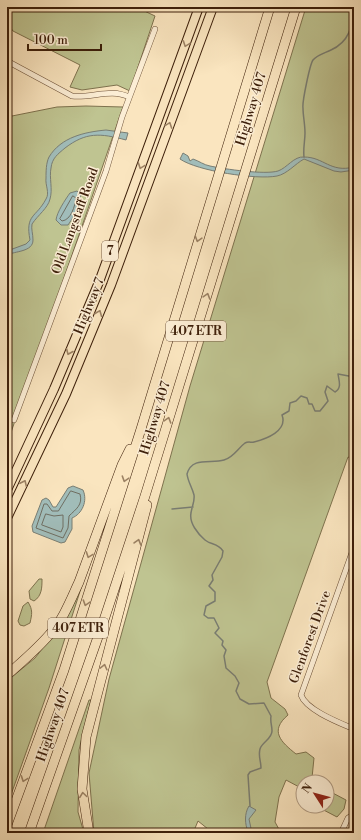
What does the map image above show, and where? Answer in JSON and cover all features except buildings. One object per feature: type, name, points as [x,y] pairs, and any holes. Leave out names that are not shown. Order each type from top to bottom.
[{"type":"highway","name":"Highway 407","points":[[7,825],[64,670],[141,429],[209,202],[270,7]]},
{"type":"highway","name":"Highway 407","points":[[29,833],[105,617],[157,458],[296,7]]},
{"type":"highway","points":[[7,675],[30,656],[51,633],[71,600],[122,465],[141,429]]},
{"type":"highway","points":[[89,833],[82,789],[86,737],[144,521],[157,458]]},
{"type":"main road","name":"Highway 7","points":[[7,490],[54,389],[99,282],[199,7]]},
{"type":"main road","name":"Highway 7","points":[[7,518],[66,394],[110,285],[213,7]]},
{"type":"street","name":"Old Langstaff Road","points":[[14,420],[106,171],[114,139],[155,29]]},
{"type":"street","points":[[7,61],[72,96],[82,97],[116,92],[129,97]]},
{"type":"street","name":"Glenforest Drive","points":[[354,547],[301,695],[303,701],[309,706],[354,729]]},
{"type":"street","points":[[342,833],[348,818],[354,814]]},
{"type":"green space","points":[[7,7],[136,7],[155,16],[130,91],[117,85],[82,90],[70,87],[80,65],[13,31],[7,23]]},
{"type":"green space","points":[[306,7],[354,7],[354,459],[348,457],[267,682],[271,698],[285,709],[288,715],[279,726],[279,736],[282,741],[296,754],[306,752],[314,758],[312,774],[295,774],[295,785],[286,780],[279,797],[275,822],[281,833],[213,833],[198,821],[193,833],[94,833],[89,773],[109,679],[190,386]]},
{"type":"green space","points":[[57,107],[123,107],[7,444],[7,117]]},
{"type":"green space","points":[[39,579],[42,579],[41,591],[39,597],[34,601],[30,599],[29,591]]},
{"type":"green space","points":[[83,582],[49,688],[7,806],[7,681],[35,658],[60,626]]},
{"type":"green space","points":[[28,602],[32,612],[30,623],[24,626],[20,625],[18,621],[23,606]]},
{"type":"green space","points":[[89,700],[91,700],[79,750],[78,812],[84,833],[43,833]]},
{"type":"green space","points":[[335,794],[346,800],[344,809],[337,817],[331,814],[335,814]]},
{"type":"water","points":[[106,130],[128,133],[126,140],[94,135],[80,139],[65,148],[56,156],[51,168],[50,199],[45,208],[32,224],[32,244],[27,249],[7,255],[7,251],[26,244],[30,240],[30,221],[47,197],[47,165],[49,157],[54,150],[67,140],[74,137],[90,132]]},
{"type":"water","points":[[183,153],[188,156],[190,161],[193,159],[208,165],[225,169],[244,171],[278,171],[300,157],[317,159],[339,168],[354,167],[354,170],[341,172],[334,171],[304,159],[281,175],[268,177],[242,176],[213,171],[188,163],[180,159]]},
{"type":"water","points":[[77,191],[81,195],[76,213],[68,225],[61,225],[56,220],[60,210],[70,193]]},
{"type":"water","points":[[73,486],[83,490],[85,498],[83,507],[76,516],[72,518],[72,529],[65,542],[61,543],[33,532],[32,526],[42,500],[46,498],[53,507],[56,507],[68,488]]},
{"type":"water","points":[[249,806],[256,810],[249,819],[252,833],[248,832],[246,822],[246,812]]},
{"type":"waterway","points":[[304,157],[305,133],[303,104],[306,83],[312,63],[313,60],[321,54],[337,47],[346,38],[353,21],[354,7]]},
{"type":"waterway","points":[[250,806],[248,775],[250,772],[261,768],[259,752],[263,744],[272,734],[271,716],[264,703],[249,704],[240,699],[236,691],[239,683],[235,676],[226,668],[224,656],[226,650],[222,645],[223,641],[215,633],[219,628],[214,618],[208,618],[204,615],[206,606],[215,601],[215,592],[209,586],[213,580],[212,575],[222,557],[223,551],[217,545],[205,540],[191,521],[191,510],[194,495],[187,474],[189,468],[197,463],[227,459],[245,443],[259,441],[275,433],[282,426],[282,415],[289,411],[290,403],[296,401],[301,396],[307,398],[309,404],[312,404],[315,411],[320,411],[328,401],[325,392],[327,386],[335,392],[339,388],[340,384],[338,374],[354,377]]},
{"type":"waterway","points":[[172,509],[193,507]]}]
